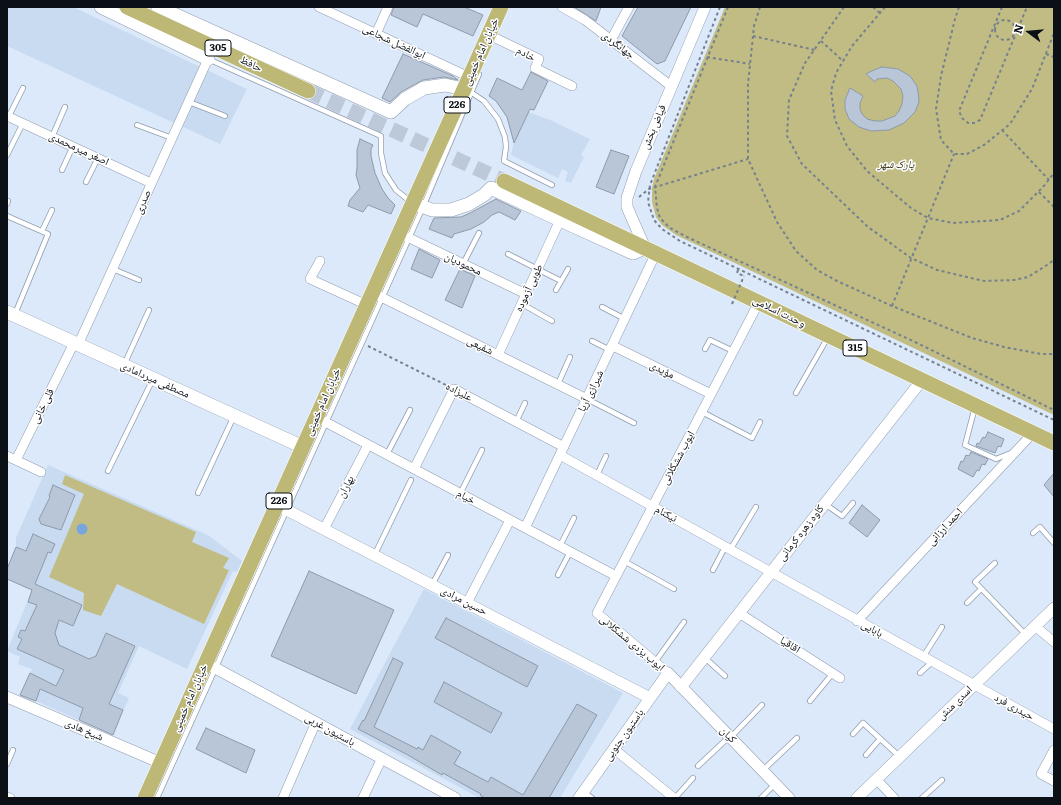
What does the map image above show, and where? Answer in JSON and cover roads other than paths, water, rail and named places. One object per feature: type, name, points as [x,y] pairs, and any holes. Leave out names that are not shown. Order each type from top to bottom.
[{"type":"main road","points":[[101,7],[208,59]]},
{"type":"main road","name":"حافظ","points":[[127,7],[308,91]]},
{"type":"main road","name":"305","points":[[158,7],[391,112],[405,99],[424,88],[471,79]]},
{"type":"main road","name":"خیابان امام خمینی","points":[[145,798],[161,763],[211,665],[282,507],[303,447],[321,420],[374,298],[418,205],[471,79],[492,38],[501,7]]},
{"type":"main road","points":[[418,205],[432,210],[451,210],[469,204],[498,184],[560,220],[633,253],[651,250]]},
{"type":"main road","name":"وحدت اسلامی","points":[[498,184],[651,250],[1054,443]]},
{"type":"main road","name":"مصطفی میردامادی","points":[[10,314],[303,447]]},
{"type":"street","name":"ابوالفضل شجاعی","points":[[319,7],[471,79]]},
{"type":"street","points":[[376,34],[388,7]]},
{"type":"street","name":"جهانگردی","points":[[562,7],[585,20],[672,86]]},
{"type":"street","points":[[611,40],[629,7]]},
{"type":"street","name":"فیاض بخش","points":[[651,250],[627,207],[627,198],[636,171],[705,7]]},
{"type":"street","name":"خادم","points":[[492,38],[539,60],[535,68],[572,86]]},
{"type":"street","name":"صدری","points":[[76,344],[113,269],[208,59]]},
{"type":"street","name":"اصغر میرمحمدی","points":[[8,116],[152,183]]},
{"type":"street","name":"طوبی آزموده","points":[[498,355],[560,220]]},
{"type":"street","name":"محمودیان","points":[[404,236],[526,294]]},
{"type":"street","name":"شیرازی آریا","points":[[525,528],[612,348],[625,319],[651,250]]},
{"type":"street","name":"شفیعی","points":[[320,261],[310,279],[374,298],[498,355],[587,399]]},
{"type":"street","name":"ایوب ششکلانی","points":[[597,613],[759,302]]},
{"type":"street","name":"قلی خانی","points":[[11,458],[76,344]]},
{"type":"street","name":"مؤیدی","points":[[612,348],[711,394]]},
{"type":"street","name":"کاوه زهره کرمانی","points":[[681,687],[922,380]]},
{"type":"street","name":"علیزاده","points":[[414,469],[454,389],[516,422],[562,451]]},
{"type":"street","name":"خیام","points":[[321,420],[616,576]]},
{"type":"street","name":"احمد ارزانی","points":[[857,621],[1033,433]]},
{"type":"street","name":"بهاران","points":[[324,529],[368,445]]},
{"type":"street","name":"نیکنام","points":[[562,451],[597,475],[771,572]]},
{"type":"street","points":[[11,458],[42,472]]},
{"type":"street","name":"حسین مرادی","points":[[282,507],[650,698]]},
{"type":"street","points":[[467,603],[508,524]]},
{"type":"street","name":"بابایی","points":[[771,572],[973,685]]},
{"type":"street","name":"اسدی منش","points":[[857,798],[1054,608]]},
{"type":"street","name":"ایوب یزدی ششکلانی","points":[[597,613],[668,673]]},
{"type":"street","name":"اقاقیا","points":[[739,613],[837,675]]},
{"type":"street","points":[[1035,626],[1054,642]]},
{"type":"street","name":"باستیون غربی","points":[[211,665],[455,798]]},
{"type":"street","name":"باستیون جنوبی","points":[[585,796],[614,749],[668,673]]},
{"type":"street","name":"کیان","points":[[668,673],[789,798]]},
{"type":"street","name":"حیدری فرد","points":[[973,685],[1054,729]]},
{"type":"street","name":"شیخ هادی","points":[[7,697],[161,763]]},
{"type":"street","points":[[283,798],[316,722]]},
{"type":"street","points":[[614,749],[674,798]]},
{"type":"street","points":[[1054,750],[1041,774],[1054,781]]},
{"type":"street","points":[[363,798],[382,758]]},
{"type":"street","points":[[876,779],[894,798]]},
{"type":"lane","points":[[208,59],[382,136],[380,153],[385,173],[396,190],[418,205],[471,79]]},
{"type":"lane","points":[[471,79],[476,95],[484,101],[498,119],[505,137],[506,147],[504,161],[552,185]]},
{"type":"lane","points":[[8,116],[23,88]]},
{"type":"lane","points":[[188,102],[225,116]]},
{"type":"lane","points":[[52,137],[65,107]]},
{"type":"lane","points":[[7,155],[23,123]]},
{"type":"lane","points":[[137,125],[172,138]]},
{"type":"lane","points":[[62,170],[73,146]]},
{"type":"lane","points":[[86,182],[98,158]]},
{"type":"lane","points":[[42,231],[52,210]]},
{"type":"lane","points":[[7,216],[48,234],[10,314]]},
{"type":"lane","points":[[463,264],[479,232]]},
{"type":"lane","points":[[508,254],[561,281]]},
{"type":"lane","points":[[113,269],[139,280]]},
{"type":"lane","points":[[556,290],[568,269]]},
{"type":"lane","points":[[282,507],[321,420],[362,342],[374,298]]},
{"type":"lane","points":[[522,304],[552,321]]},
{"type":"lane","points":[[602,307],[625,319]]},
{"type":"lane","points":[[124,365],[149,310]]},
{"type":"lane","points":[[796,393],[829,336]]},
{"type":"lane","points":[[705,349],[710,340],[733,351]]},
{"type":"lane","points":[[592,341],[612,348]]},
{"type":"lane","points":[[558,384],[570,357]]},
{"type":"lane","points":[[108,471],[153,379]]},
{"type":"lane","points":[[587,399],[634,423]]},
{"type":"lane","points":[[516,422],[526,403]]},
{"type":"lane","points":[[975,406],[966,445],[996,459],[1015,452]]},
{"type":"lane","points":[[387,455],[410,410]]},
{"type":"lane","points":[[702,412],[752,438],[760,422]]},
{"type":"lane","points":[[198,492],[235,416]]},
{"type":"lane","points":[[460,494],[482,450]]},
{"type":"lane","points":[[597,475],[606,456]]},
{"type":"lane","points":[[374,555],[411,480]]},
{"type":"lane","points":[[824,504],[842,516],[853,502]]},
{"type":"lane","points":[[713,570],[756,507]]},
{"type":"lane","points":[[560,546],[574,518]]},
{"type":"lane","points":[[1033,533],[1040,527],[1054,543]]},
{"type":"lane","points":[[558,575],[570,552]]},
{"type":"lane","points":[[432,585],[448,555]]},
{"type":"lane","points":[[624,561],[674,589]]},
{"type":"lane","points":[[995,563],[975,582],[1026,635]]},
{"type":"lane","points":[[967,603],[981,589]]},
{"type":"lane","points":[[655,662],[684,622]]},
{"type":"lane","points":[[923,658],[942,627]]},
{"type":"lane","points":[[704,657],[725,676]]},
{"type":"lane","points":[[920,673],[932,662]]},
{"type":"lane","points":[[157,798],[211,665]]},
{"type":"lane","points":[[810,701],[837,675]]},
{"type":"lane","points":[[698,766],[762,705]]},
{"type":"lane","points":[[853,734],[863,723],[899,757]]},
{"type":"lane","points":[[762,771],[797,738]]},
{"type":"lane","points":[[866,755],[880,739]]},
{"type":"lane","points":[[7,764],[13,750]]},
{"type":"lane","points":[[674,798],[693,778]]},
{"type":"lane","points":[[922,798],[942,780]]},
{"type":"lane","points":[[761,798],[776,784]]},
{"type":"water","points":[[80,524],[84,524],[86,525],[86,533],[80,534],[77,531],[77,527]]},
{"type":"tunnel","points":[[308,91],[504,181]]},
{"type":"park label","name":"پارک شهر","points":[[896,165]]}]
